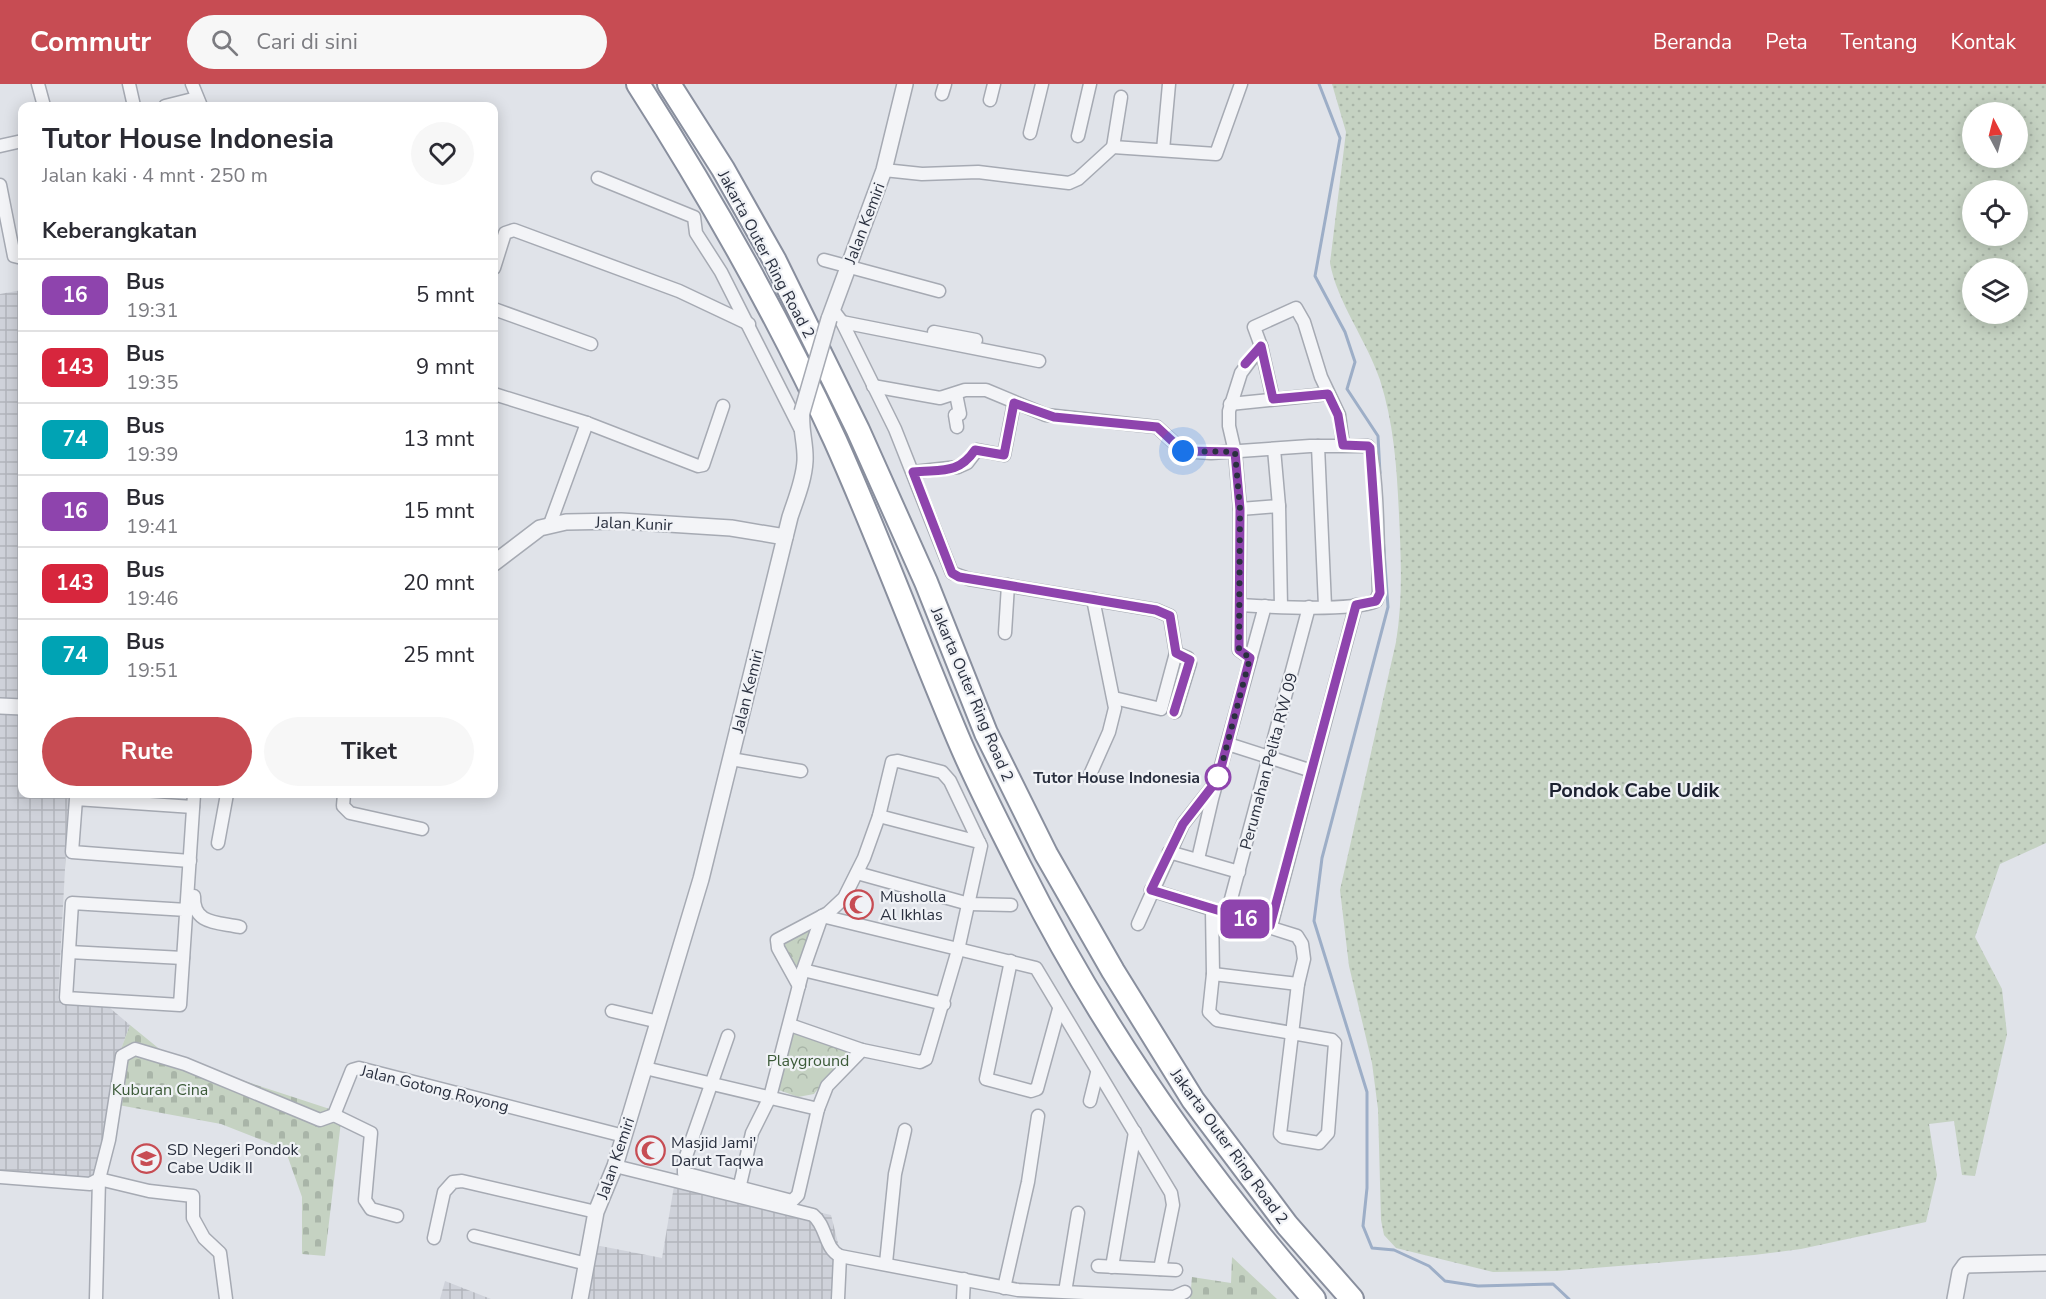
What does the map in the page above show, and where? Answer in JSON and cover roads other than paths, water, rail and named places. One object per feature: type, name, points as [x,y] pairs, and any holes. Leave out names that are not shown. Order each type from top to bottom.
[{"type":"highway","name":"Jakarta Outer Ring Road 2","points":[[638,84],[700,181],[749,267],[829,428],[899,591],[959,741],[1020,868],[1083,982],[1167,1111],[1264,1241],[1314,1299]]},
{"type":"highway","name":"Jakarta Outer Ring Road 2","points":[[669,84],[723,169],[775,261],[858,430],[926,582],[986,733],[1046,854],[1113,972],[1193,1100],[1287,1225],[1352,1299]]},
{"type":"street","points":[[38,84],[43,102]]},
{"type":"street","points":[[129,84],[133,102]]},
{"type":"street","points":[[192,84],[199,102]]},
{"type":"street","name":"Jalan Kemiri","points":[[580,1299],[596,1212],[615,1166],[700,879],[804,469],[804,450],[800,428],[802,412],[835,316],[847,267],[884,170],[905,84]]},
{"type":"street","points":[[990,100],[994,84]]},
{"type":"street","points":[[1030,134],[1042,84]]},
{"type":"street","points":[[1078,136],[1090,84]]},
{"type":"street","points":[[1163,150],[1169,84]]},
{"type":"street","points":[[1113,147],[1218,152],[1227,119],[1241,84]]},
{"type":"street","points":[[884,170],[922,174],[978,172],[1069,183],[1078,179],[1113,147],[1121,97]]},
{"type":"street","points":[[0,146],[18,142]]},
{"type":"street","points":[[598,178],[694,217],[696,233],[721,272],[800,428]]},
{"type":"street","points":[[0,185],[14,254],[18,257]]},
{"type":"street","points":[[498,255],[505,233],[514,230],[679,291],[748,324]]},
{"type":"street","points":[[824,260],[939,291]]},
{"type":"street","points":[[1273,399],[1261,346],[1254,327],[1296,308],[1304,322],[1328,394],[1338,415],[1343,445]]},
{"type":"street","points":[[498,310],[591,344]]},
{"type":"street","points":[[835,316],[976,340]]},
{"type":"street","points":[[835,316],[1039,361]]},
{"type":"street","points":[[835,316],[873,386],[913,472],[952,573],[969,579],[1092,599],[1165,613],[1170,616],[1176,653],[1161,709],[1113,698]]},
{"type":"street","points":[[1250,658],[1239,650],[1240,509],[1235,452],[1229,426],[1230,404],[1245,364],[1261,346]]},
{"type":"street","points":[[873,386],[940,398],[965,390],[986,390],[1054,417],[1157,427],[1183,451],[1235,452],[1318,446],[1368,446],[1375,498],[1380,593],[1376,601],[1356,605],[1309,607],[1240,605]]},
{"type":"street","points":[[956,394],[960,414],[955,415],[957,427]]},
{"type":"street","points":[[1230,404],[1328,394]]},
{"type":"street","points":[[498,395],[587,423],[701,466],[723,406]]},
{"type":"street","points":[[913,472],[958,467],[967,463],[975,450],[1004,455],[1014,403]]},
{"type":"street","points":[[550,524],[587,423]]},
{"type":"street","points":[[1318,446],[1325,606]]},
{"type":"street","points":[[1274,449],[1279,506],[1281,606]]},
{"type":"street","points":[[1240,509],[1279,506]]},
{"type":"street","name":"Jalan Kunir","points":[[498,560],[540,528],[550,524],[621,521],[731,528],[785,537]]},
{"type":"street","points":[[1005,633],[1008,585]]},
{"type":"street","points":[[1089,777],[1114,719],[1113,698],[1092,599]]},
{"type":"street","points":[[1270,926],[1356,605]]},
{"type":"street","points":[[1198,859],[1265,606]]},
{"type":"street","name":"Perumahan Pelita RW 09","points":[[1227,914],[1309,607]]},
{"type":"street","points":[[1174,712],[1190,663],[1188,658],[1176,653]]},
{"type":"street","points":[[0,706],[18,707]]},
{"type":"street","points":[[1228,744],[1312,771]]},
{"type":"street","points":[[730,759],[801,771]]},
{"type":"street","points":[[790,1025],[862,1050],[920,1062],[926,1059],[958,950],[981,846],[950,781],[935,770],[898,761],[892,762],[879,816],[857,873],[844,898],[822,916],[777,940],[778,948],[799,986]]},
{"type":"street","points":[[1138,924],[1151,890],[1183,824],[1218,779]]},
{"type":"street","points":[[187,910],[72,903],[66,998],[180,1005],[187,910],[194,798]]},
{"type":"street","points":[[201,798],[194,910],[206,920],[240,927]]},
{"type":"street","points":[[218,843],[226,798]]},
{"type":"street","points":[[344,798],[343,806],[350,813],[422,829]]},
{"type":"street","points":[[190,861],[72,852],[76,799],[193,807]]},
{"type":"street","points":[[879,816],[979,842]]},
{"type":"street","points":[[1169,852],[1239,872]]},
{"type":"street","points":[[857,873],[969,904],[1011,905]]},
{"type":"street","points":[[1151,890],[1297,936],[1302,944],[1304,959],[1298,984],[1294,1032],[1280,1134],[1283,1137],[1319,1143],[1328,1133],[1336,1047],[1332,1040],[1294,1032],[1211,1017],[1209,1012],[1213,974],[1212,910]]},
{"type":"street","points":[[822,916],[1036,968],[1171,1193],[1173,1205],[1160,1269]]},
{"type":"street","points":[[739,1189],[752,1133],[770,1097],[803,970],[822,916]]},
{"type":"street","points":[[69,952],[183,958]]},
{"type":"street","points":[[1011,961],[986,1079],[1031,1091],[1037,1089],[1059,1009]]},
{"type":"street","points":[[803,970],[944,1004]]},
{"type":"street","points":[[1213,974],[1298,984]]},
{"type":"street","points":[[612,1011],[659,1022]]},
{"type":"street","points":[[728,1036],[684,1162],[684,1173],[789,1200],[796,1198],[818,1109],[833,1076],[862,1050]]},
{"type":"street","points":[[96,1299],[99,1179],[110,1140],[122,1056],[135,1049],[185,1064],[320,1120],[334,1115],[371,1133],[365,1200],[371,1209],[397,1216]]},
{"type":"street","name":"Jalan Gotong Royong","points":[[334,1115],[352,1070],[359,1068],[624,1136]]},
{"type":"street","points":[[645,1068],[818,1109]]},
{"type":"street","points":[[1090,1101],[1098,1073]]},
{"type":"street","points":[[1004,1288],[1028,1182],[1038,1116]]},
{"type":"street","points":[[886,1263],[895,1174],[905,1130]]},
{"type":"street","points":[[1112,1267],[1135,1132]]},
{"type":"street","points":[[615,1166],[813,1215],[820,1220],[832,1252],[840,1256],[964,1279],[1004,1288],[1021,1295],[1065,1293],[1174,1298],[1185,1292]]},
{"type":"street","points":[[0,1178],[90,1184],[99,1179],[149,1191],[193,1196],[193,1218],[204,1238],[217,1248],[221,1258],[226,1299]]},
{"type":"street","points":[[434,1238],[444,1192],[453,1182],[462,1181],[524,1193],[596,1212]]},
{"type":"street","points":[[1065,1293],[1078,1214]]},
{"type":"street","points":[[474,1236],[587,1264]]},
{"type":"street","points":[[838,1299],[840,1256]]},
{"type":"street","points":[[1955,1299],[1960,1272],[1965,1265],[2046,1263]]},
{"type":"street","points":[[1098,1266],[1176,1270]]},
{"type":"street","points":[[963,1299],[964,1279]]},
{"type":"waterway","points":[[1319,84],[1340,138],[1315,276],[1345,332],[1355,362],[1347,389],[1378,436],[1380,473]]},
{"type":"waterway","points":[[1383,536],[1388,607],[1322,858],[1314,921],[1367,1092],[1367,1188],[1363,1226],[1372,1248],[1394,1250],[1429,1266],[1445,1281],[1478,1286],[1553,1284],[1569,1299]]},
{"type":"place","name":"Tutor House Indonesia","points":[[1218,777]]},
{"type":"place","name":"Musholla Al Ikhlas","points":[[859,905]]},
{"type":"place","name":"Masjid Jami' Darut Taqwa","points":[[650,1151]]},
{"type":"place","name":"SD Negeri Pondok Cabe Udik II","points":[[146,1158]]},
{"type":"district","name":"Pondok Cabe Udik","points":[[1634,790]]},
{"type":"park label","name":"Playground","points":[[808,1060]]},
{"type":"park label","name":"Kuburan Cina","points":[[160,1089]]}]
